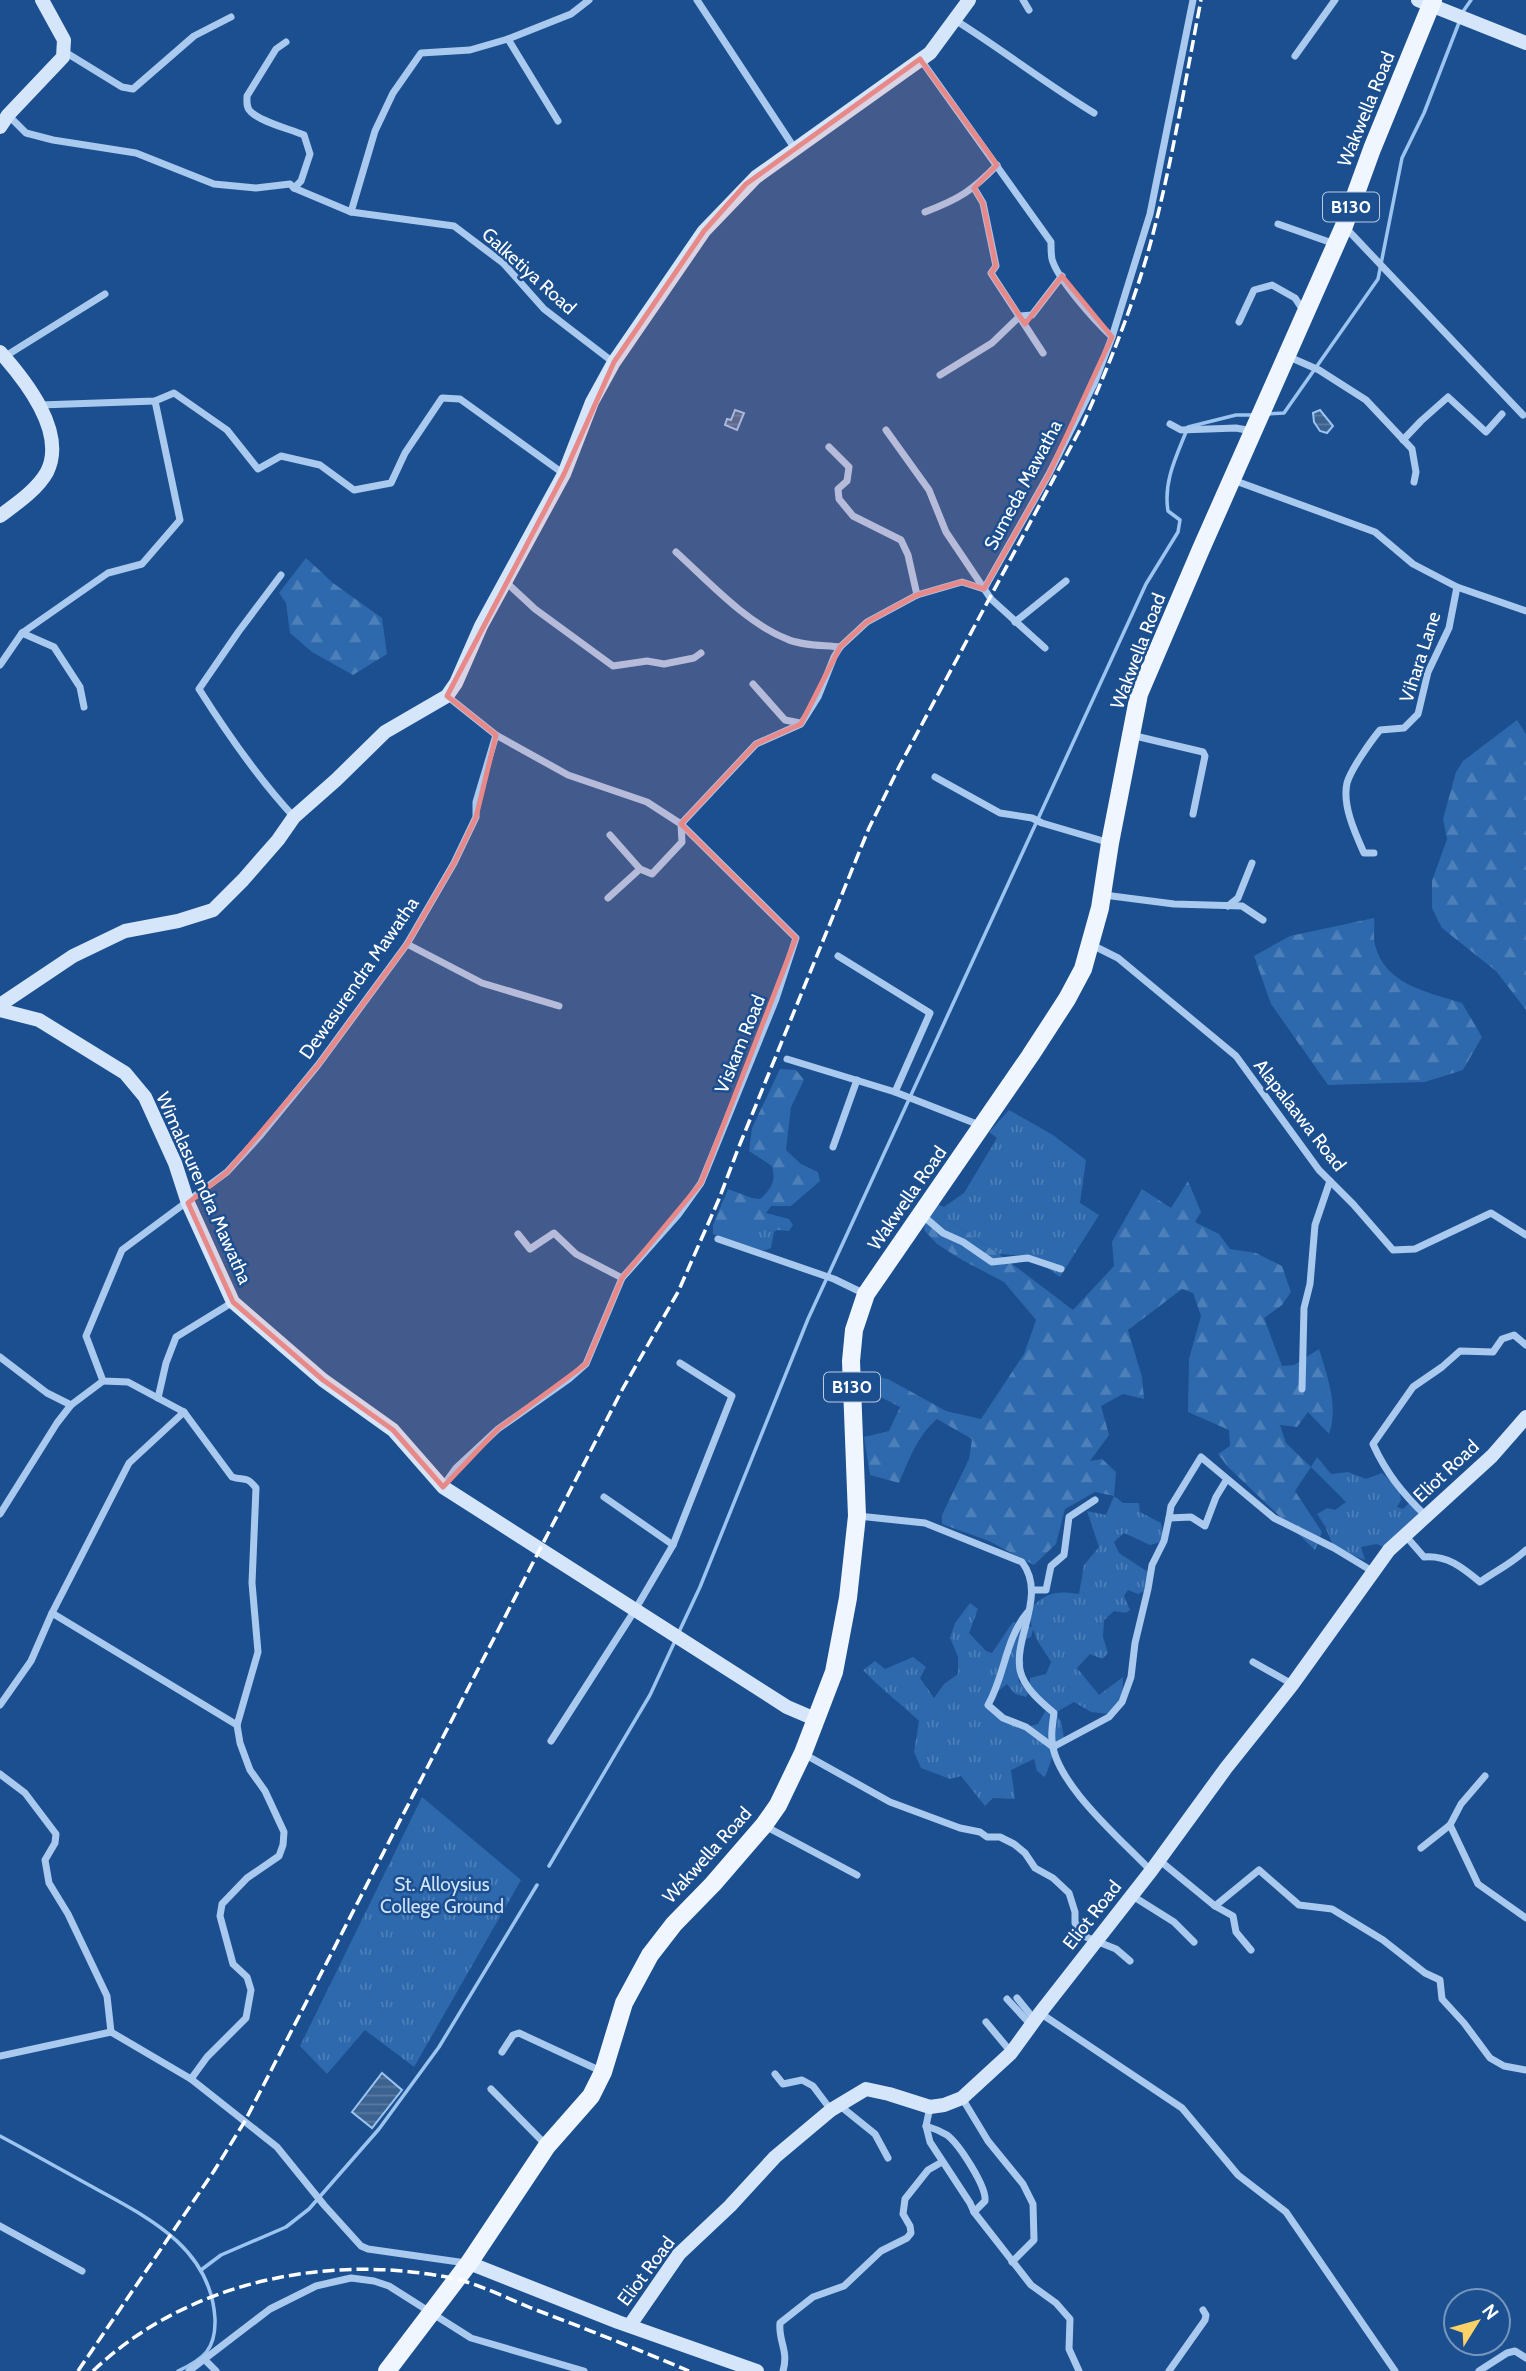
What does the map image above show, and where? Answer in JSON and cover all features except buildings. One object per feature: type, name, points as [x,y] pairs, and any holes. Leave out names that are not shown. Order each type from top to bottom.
[{"type":"main road","name":"Wakwella Road","points":[[387,2371],[469,2263],[547,2146],[591,2096],[603,2072],[624,2003],[650,1955],[674,1924],[765,1825],[803,1754],[834,1672],[848,1598],[857,1516],[851,1362],[854,1330],[866,1294],[983,1126],[1067,999],[1083,969],[1102,895],[1139,694],[1344,226],[1427,2]]},
{"type":"street","points":[[42,0],[64,40],[63,57],[4,121],[26,133],[52,140],[136,153],[214,184],[256,188],[290,184],[294,188],[301,181],[310,153],[304,135],[259,117],[250,111],[247,105],[247,96],[276,49],[286,42]]},
{"type":"street","points":[[351,212],[375,131],[393,93],[421,53],[470,50],[508,40],[572,14],[589,0]]},
{"type":"street","points":[[697,0],[795,149]]},
{"type":"street","points":[[0,1007],[73,956],[125,931],[178,921],[213,910],[278,840],[294,817],[385,732],[447,696],[456,683],[481,626],[564,474],[592,402],[614,362],[704,231],[746,184],[930,52],[969,0]]},
{"type":"street","points":[[1023,0],[1029,10]]},
{"type":"street","name":"Sumeda Mawatha","points":[[984,589],[1049,474],[1094,384],[1112,337],[1150,214],[1193,0]]},
{"type":"street","points":[[1295,56],[1335,0]]},
{"type":"street","points":[[1427,2],[1526,43]]},
{"type":"street","points":[[64,52],[122,87],[133,89],[194,36],[231,17]]},
{"type":"street","points":[[955,20],[1094,113]]},
{"type":"street","points":[[508,40],[558,121]]},
{"type":"street","points":[[920,59],[1051,242],[1052,261],[1062,276],[1093,319],[1112,337]]},
{"type":"street","points":[[925,212],[956,200],[974,188],[997,165]]},
{"type":"street","name":"Galketiya Road","points":[[294,188],[351,212],[454,226],[502,263],[544,309],[614,362]]},
{"type":"street","points":[[974,188],[983,203],[986,215],[996,266],[991,273],[1043,353]]},
{"type":"street","points":[[1278,224],[1336,244]]},
{"type":"street","points":[[1344,226],[1523,415]]},
{"type":"street","points":[[940,375],[992,343],[1020,316],[1032,315],[1062,276]]},
{"type":"street","points":[[1239,322],[1254,290],[1272,285],[1295,298],[1305,314]]},
{"type":"street","points":[[0,516],[26,496],[47,471],[53,448],[50,429],[39,405],[2,355],[105,294]]},
{"type":"street","points":[[1287,356],[1319,370],[1366,400],[1412,449],[1416,472],[1414,482]]},
{"type":"street","points":[[39,405],[155,401],[174,393],[227,430],[258,469],[281,456],[320,465],[354,490],[391,483],[405,453],[442,398],[460,399],[564,474]]},
{"type":"street","points":[[1403,440],[1448,397],[1486,432],[1502,414]]},
{"type":"street","points":[[0,665],[22,633],[108,573],[142,564],[180,520],[155,401]]},
{"type":"street","points":[[1170,424],[1181,430],[1236,428],[1253,432]]},
{"type":"street","points":[[887,430],[929,490],[946,532],[990,599],[1045,649]]},
{"type":"street","points":[[829,447],[849,467],[847,481],[838,489],[839,499],[853,516],[901,540],[908,555],[917,595]]},
{"type":"street","points":[[1233,480],[1375,532],[1413,565],[1457,587],[1526,611]]},
{"type":"street","points":[[676,552],[737,607],[769,631],[789,641],[840,646]]},
{"type":"street","points":[[281,575],[199,689],[254,771],[294,817]]},
{"type":"street","points":[[1015,622],[1066,581]]},
{"type":"street","points":[[506,582],[535,608],[613,666],[647,661],[664,664],[694,658],[701,653]]},
{"type":"street","points":[[610,835],[640,869],[652,874],[682,842],[681,824],[756,744],[801,724],[818,697],[840,646],[867,622],[917,595],[962,582],[984,589]]},
{"type":"street","name":"Vihara Lane","points":[[1374,853],[1364,853],[1349,818],[1347,783],[1380,730],[1404,728],[1418,714],[1428,671],[1449,628],[1457,587]]},
{"type":"street","points":[[22,633],[54,647],[80,687],[84,707]]},
{"type":"street","points":[[0,648],[6,656]]},
{"type":"street","points":[[754,684],[785,720],[801,724]]},
{"type":"street","name":"Viskam Road","points":[[443,1487],[456,1468],[498,1429],[586,1364],[622,1278],[678,1215],[701,1183],[776,999],[796,938],[681,824],[647,802],[568,775],[496,735],[447,696]]},
{"type":"street","name":"Dewasurendra Mawatha","points":[[103,1381],[86,1336],[122,1250],[227,1172],[318,1065],[407,944],[454,863],[476,817],[476,802],[496,735]]},
{"type":"street","points":[[1130,735],[1203,752],[1205,756],[1193,814]]},
{"type":"street","points":[[935,777],[1000,813],[1032,818],[1110,843]]},
{"type":"street","points":[[1227,906],[1238,898],[1252,863]]},
{"type":"street","points":[[608,898],[640,869]]},
{"type":"street","points":[[1102,895],[1174,904],[1242,906],[1263,920]]},
{"type":"street","points":[[407,944],[482,984],[559,1006]]},
{"type":"street","name":"Alapalaawa Road","points":[[1091,944],[1118,958],[1236,1056],[1287,1128],[1330,1181],[1393,1250],[1415,1249],[1491,1213],[1526,1235]]},
{"type":"street","points":[[838,956],[930,1013],[895,1092]]},
{"type":"street","name":"Wimalasurendra Mawatha","points":[[0,1007],[39,1020],[125,1073],[145,1097],[175,1163],[188,1203],[233,1302],[323,1380],[393,1430],[443,1487]]},
{"type":"street","points":[[787,1059],[895,1092],[983,1126]]},
{"type":"street","points":[[833,1147],[857,1080]]},
{"type":"street","points":[[1301,1389],[1304,1308],[1310,1284],[1315,1225],[1330,1181]]},
{"type":"street","points":[[920,1213],[943,1233],[964,1242],[992,1262],[1028,1258],[1061,1269]]},
{"type":"street","points":[[518,1234],[530,1249],[554,1233],[576,1254],[622,1278]]},
{"type":"street","points":[[718,1239],[834,1279],[866,1294]]},
{"type":"street","points":[[158,1398],[166,1363],[176,1337],[233,1302]]},
{"type":"street","points":[[1426,1516],[1402,1492],[1381,1463],[1373,1444],[1413,1387],[1460,1351],[1493,1352],[1502,1339],[1514,1335],[1526,1345]]},
{"type":"street","points":[[0,1357],[47,1393],[71,1405]]},
{"type":"street","points":[[551,1741],[673,1545],[732,1396],[680,1363]]},
{"type":"street","points":[[0,1514],[57,1423],[71,1405],[103,1381],[128,1382],[184,1412],[232,1476],[244,1477],[256,1488],[252,1583],[258,1652],[237,1724],[240,1743],[250,1770],[265,1791],[284,1832],[283,1845],[279,1856],[247,1878],[222,1903],[220,1916],[233,1964],[247,1978],[251,1990],[246,2018],[207,2057],[191,2079]]},
{"type":"street","points":[[0,1705],[31,1661],[52,1613],[129,1463],[184,1412]]},
{"type":"street","name":"Eliot Road","points":[[630,2325],[679,2254],[730,2206],[775,2157],[835,2107],[866,2090],[930,2107],[950,2103],[962,2098],[1011,2053],[1155,1865],[1208,1791],[1292,1685],[1372,1571],[1404,1534],[1492,1456],[1526,1417]]},
{"type":"street","points":[[1053,1747],[1109,1717],[1122,1702],[1131,1677],[1135,1643],[1152,1565],[1164,1541],[1171,1506],[1202,1457],[1274,1518],[1325,1543],[1372,1571]]},
{"type":"street","points":[[1169,1518],[1191,1517],[1205,1526],[1216,1497],[1227,1479]]},
{"type":"street","points":[[443,1487],[787,1707],[815,1719]]},
{"type":"street","points":[[604,1497],[673,1545]]},
{"type":"street","points":[[1032,1590],[1046,1590],[1051,1566],[1064,1555],[1069,1517],[1095,1500]]},
{"type":"street","points":[[857,1516],[925,1523],[1022,1562],[1029,1572],[1032,1590],[1020,1670],[1030,1690],[1054,1713],[1052,1740],[1059,1768],[1083,1801],[1155,1865],[1233,1916],[1236,1932],[1251,1950]]},
{"type":"street","points":[[1404,1534],[1424,1557],[1447,1559],[1480,1582],[1512,1563],[1526,1550]]},
{"type":"street","points":[[1028,1612],[1019,1623],[1007,1648],[998,1687],[988,1704],[1003,1718],[1026,1727],[1053,1747]]},
{"type":"street","points":[[52,1613],[237,1724]]},
{"type":"street","points":[[1254,1662],[1292,1685]]},
{"type":"street","points":[[803,1754],[833,1768],[890,1802],[960,1828],[1014,1844],[1025,1853],[1035,1868],[1053,1878],[1069,1893],[1075,1923],[1086,1937],[1115,1949],[1130,1961]]},
{"type":"street","points":[[0,1774],[25,1793],[55,1834],[55,1843],[45,1860],[49,1883],[68,1914],[107,1996],[111,2032]]},
{"type":"street","points":[[1421,1848],[1450,1825],[1461,1804],[1485,1776]]},
{"type":"street","points":[[765,1825],[857,1875]]},
{"type":"street","points":[[1450,1825],[1478,1884],[1526,1918]]},
{"type":"street","points":[[1215,1906],[1259,1870],[1299,1905],[1332,1909],[1383,1940],[1425,1973],[1440,1980],[1442,1999],[1464,2023],[1489,2058],[1504,2066],[1526,2070]]},
{"type":"street","points":[[1131,1895],[1174,1922],[1194,1942]]},
{"type":"street","points":[[1017,1998],[1035,2019]]},
{"type":"street","points":[[1007,1999],[1035,2019],[1182,2108],[1238,2175],[1286,2212],[1395,2371]]},
{"type":"street","points":[[986,2022],[1011,2053]]},
{"type":"street","points":[[0,2056],[111,2032],[191,2079],[277,2147],[354,2240],[368,2249],[469,2263],[757,2371]]},
{"type":"street","points":[[502,2052],[513,2035],[519,2033],[603,2072]]},
{"type":"street","points":[[775,2074],[783,2084],[802,2080],[813,2086],[835,2107],[875,2134],[888,2158]]},
{"type":"street","points":[[491,2089],[547,2146]]},
{"type":"street","points":[[962,2098],[988,2141],[1023,2184],[1033,2204],[1034,2240],[1012,2262]]},
{"type":"street","points":[[930,2107],[926,2126],[930,2142],[974,2212],[1031,2285],[1056,2303],[1070,2319],[1069,2349],[1079,2371]]},
{"type":"street","points":[[926,2126],[948,2136],[967,2160],[984,2189],[985,2201],[974,2212]]},
{"type":"street","points":[[783,2371],[786,2358],[779,2332],[780,2323],[813,2297],[844,2286],[881,2251],[907,2238],[911,2233],[903,2214],[905,2199],[928,2170],[942,2162]]},
{"type":"street","points":[[0,2226],[82,2271]]},
{"type":"street","points":[[188,2371],[270,2309],[316,2286],[351,2278],[389,2286],[471,2338],[583,2371]]},
{"type":"street","points":[[1169,2371],[1205,2320],[1203,2310]]},
{"type":"street","points":[[1479,2371],[1507,2353],[1515,2351],[1526,2358]]},
{"type":"street","points":[[205,2360],[216,2371]]},
{"type":"highlighted area","points":[[920,59],[997,165],[974,188],[983,203],[996,266],[991,273],[1025,324],[1062,276],[1112,337],[1049,474],[984,589],[962,582],[917,595],[867,622],[840,647],[801,724],[756,744],[681,824],[796,938],[701,1183],[622,1278],[586,1364],[498,1429],[443,1487],[393,1430],[323,1380],[233,1302],[188,1203],[227,1172],[318,1065],[407,944],[454,863],[476,817],[496,735],[447,696],[564,474],[614,362],[704,231],[746,184]]},
{"type":"green space","points":[[306,558],[333,583],[382,618],[387,654],[353,675],[312,652],[290,633],[286,603],[279,593]]},
{"type":"green space","points":[[1517,720],[1526,734],[1526,1010],[1496,971],[1442,928],[1432,908],[1432,881],[1447,839],[1443,819],[1456,772],[1463,761]]},
{"type":"green space","points":[[1374,918],[1375,945],[1380,959],[1388,969],[1410,985],[1462,1003],[1482,1037],[1463,1070],[1425,1082],[1328,1085],[1271,1004],[1254,956],[1290,936]]},
{"type":"green space","points":[[780,1069],[796,1070],[804,1080],[791,1107],[786,1150],[801,1164],[818,1172],[820,1181],[791,1206],[771,1206],[766,1213],[789,1219],[793,1225],[789,1231],[774,1232],[758,1227],[742,1227],[731,1230],[736,1242],[713,1234],[713,1225],[728,1189],[760,1199],[772,1184],[772,1166],[749,1151],[752,1128]]},
{"type":"green space","points":[[1009,1110],[1053,1135],[1086,1160],[1080,1203],[1099,1215],[1060,1277],[1030,1256],[999,1254],[944,1217],[944,1207],[964,1193],[997,1138],[989,1132]]},
{"type":"green space","points":[[1188,1181],[1201,1212],[1195,1222],[1219,1234],[1230,1249],[1256,1253],[1282,1266],[1291,1292],[1282,1305],[1264,1318],[1282,1366],[1294,1365],[1319,1349],[1332,1402],[1329,1434],[1308,1412],[1297,1427],[1280,1425],[1286,1443],[1311,1467],[1295,1491],[1322,1532],[1315,1550],[1228,1467],[1218,1454],[1230,1446],[1229,1430],[1188,1412],[1189,1359],[1201,1316],[1193,1293],[1182,1289],[1128,1330],[1142,1377],[1144,1399],[1123,1394],[1101,1406],[1109,1435],[1090,1461],[1102,1459],[1116,1472],[1114,1496],[1095,1492],[1065,1509],[1056,1544],[1034,1565],[989,1541],[942,1524],[942,1515],[969,1459],[972,1439],[937,1419],[919,1441],[899,1483],[870,1475],[864,1437],[889,1431],[900,1407],[867,1390],[872,1376],[888,1379],[946,1411],[981,1419],[1024,1354],[1036,1320],[1004,1282],[937,1244],[924,1230],[929,1205],[944,1207],[944,1217],[999,1254],[1073,1310],[1114,1266],[1112,1242],[1142,1189],[1171,1208]]},
{"type":"green space","points":[[741,1225],[774,1232],[771,1248],[758,1250],[736,1242],[731,1230]]},
{"type":"green space","points":[[1317,1457],[1331,1474],[1348,1472],[1366,1479],[1382,1473],[1399,1489],[1401,1500],[1397,1507],[1403,1509],[1409,1503],[1421,1515],[1424,1528],[1409,1534],[1389,1550],[1377,1544],[1361,1547],[1365,1560],[1334,1548],[1317,1514],[1327,1508],[1335,1510],[1346,1502],[1311,1467]]},
{"type":"green space","points":[[1114,1496],[1123,1503],[1139,1503],[1140,1512],[1161,1523],[1164,1541],[1150,1545],[1124,1533],[1114,1542],[1119,1553],[1151,1574],[1148,1589],[1138,1594],[1128,1590],[1124,1596],[1130,1610],[1126,1613],[1114,1611],[1104,1620],[1103,1637],[1108,1653],[1102,1659],[1090,1654],[1077,1668],[1099,1695],[1123,1677],[1122,1702],[1109,1714],[1091,1712],[1074,1702],[1055,1713],[1061,1721],[1064,1738],[1045,1777],[1037,1771],[1034,1759],[1011,1770],[1015,1799],[993,1798],[985,1806],[961,1776],[950,1779],[921,1768],[914,1752],[919,1721],[863,1670],[875,1661],[885,1669],[913,1657],[926,1667],[920,1678],[934,1698],[944,1684],[958,1674],[958,1657],[950,1638],[955,1623],[970,1603],[978,1609],[969,1633],[986,1651],[992,1653],[1013,1622],[1032,1627],[1028,1612],[1044,1597],[1063,1592],[1079,1594],[1084,1565],[1099,1547],[1087,1511],[1106,1515]],"holes":[[[1033,1629],[1051,1662],[1046,1674],[1030,1678],[1030,1690],[1019,1682],[1018,1675],[1024,1663],[1017,1655],[1020,1642],[1031,1637]],[[1007,1684],[1015,1694],[1026,1697],[1030,1691],[1046,1710],[1038,1724],[1026,1727],[996,1712],[986,1701]]]},
{"type":"green space","name":"St. Alloysius College Ground","points":[[422,1797],[521,1880],[414,2067],[365,2030],[327,2074],[300,2046]]},
{"type":"shaded area","points":[[735,410],[744,413],[737,430],[725,425],[727,419],[731,420]]},
{"type":"shaded area","points":[[1320,410],[1333,426],[1327,433],[1320,431],[1314,422],[1313,413]]},
{"type":"shaded area","points":[[382,2073],[402,2090],[372,2128],[352,2112]]},
{"type":"waterway","points":[[1462,13],[1471,0]]},
{"type":"waterway","points":[[1267,414],[1284,413],[1378,279],[1402,158],[1424,113],[1460,20]]},
{"type":"waterway","points":[[678,1634],[700,1587],[808,1319],[1146,584],[1178,532],[1180,520],[1168,511],[1167,489],[1188,427],[1236,415],[1253,415]]},
{"type":"waterway","points":[[549,1866],[650,1695],[675,1641]]},
{"type":"waterway","points":[[201,2270],[221,2255],[286,2227],[309,2209],[379,2129],[439,2047],[537,1885]]},
{"type":"waterway","points":[[0,2136],[132,2209],[172,2236],[188,2253],[202,2272],[211,2294],[215,2329],[207,2352],[178,2371]]},
{"type":"railway","points":[[78,2371],[245,2121],[622,1390],[678,1292],[719,1199],[869,828],[1083,424],[1111,358],[1136,290],[1158,215],[1201,0]]},
{"type":"railway","points":[[93,2371],[130,2340],[172,2315],[216,2295],[262,2281],[359,2269],[456,2279],[689,2371]]}]
